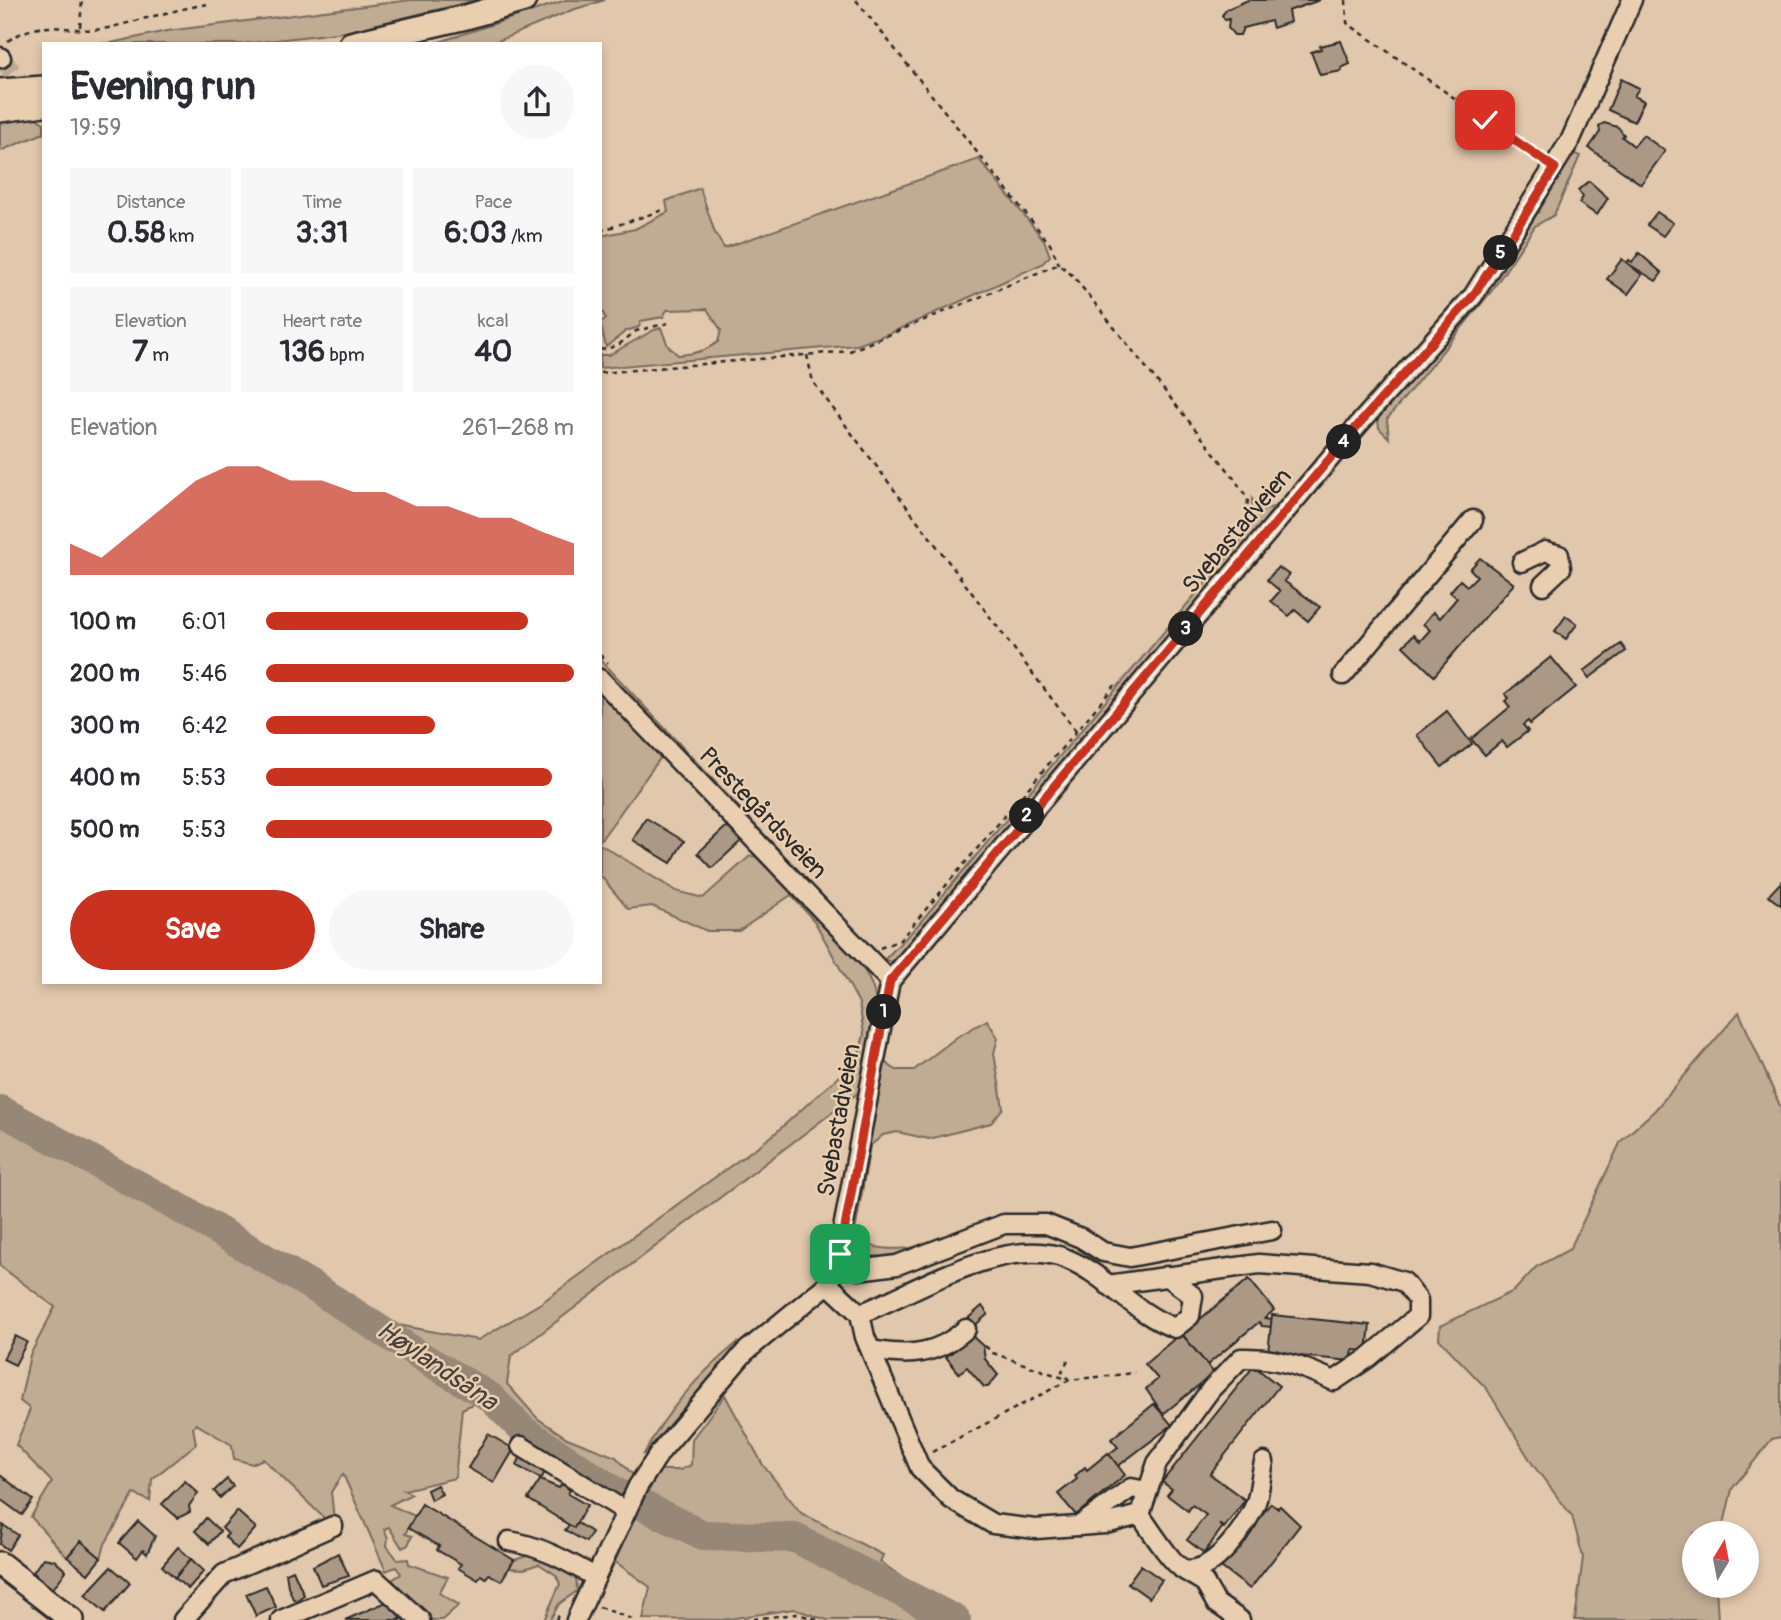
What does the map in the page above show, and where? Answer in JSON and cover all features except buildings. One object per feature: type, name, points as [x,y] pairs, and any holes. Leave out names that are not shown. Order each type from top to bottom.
[{"type":"main road","points":[[360,42],[466,17],[524,0]]},
{"type":"main road","points":[[0,78],[42,76]]},
{"type":"main road","points":[[0,91],[42,88]]},
{"type":"main road","points":[[0,110],[42,104]]},
{"type":"main road","points":[[0,1564],[72,1620]]},
{"type":"street","name":"Svebastadveien","points":[[576,1620],[638,1486],[690,1413],[745,1352],[828,1284],[840,1254],[890,981],[1350,435],[1473,296],[1555,168],[1632,0]]},
{"type":"street","points":[[1343,675],[1473,520]]},
{"type":"street","points":[[1522,562],[1545,551],[1559,555],[1561,568],[1543,585]]},
{"type":"street","name":"Prestegårdsveien","points":[[602,681],[890,981]]},
{"type":"street","points":[[840,1254],[858,1270],[897,1265],[1004,1224],[1046,1224],[1081,1238],[1103,1252],[1130,1257],[1272,1230]]},
{"type":"street","points":[[860,1314],[980,1260],[1032,1253],[1067,1259],[1155,1321],[1175,1328],[1190,1316],[1193,1296],[1167,1276]]},
{"type":"street","points":[[1114,1294],[1167,1276],[1259,1264],[1370,1272],[1404,1282],[1418,1300],[1418,1316],[1368,1358],[1334,1381],[1301,1365],[1268,1357],[1241,1358],[1211,1390],[1157,1463],[1140,1515]]},
{"type":"street","points":[[828,1284],[860,1314],[920,1468],[951,1499],[993,1524],[1036,1529],[1105,1524],[1140,1515]]},
{"type":"street","points":[[872,1350],[898,1355],[927,1354],[967,1329]]},
{"type":"street","points":[[521,1446],[626,1509]]},
{"type":"street","points":[[1182,1569],[1198,1570],[1212,1563],[1234,1538],[1257,1502],[1264,1462]]},
{"type":"street","points":[[1079,1526],[1131,1488],[1147,1491]]},
{"type":"street","points":[[1140,1515],[1171,1559],[1204,1582],[1216,1603],[1240,1620]]},
{"type":"street","points":[[183,1620],[224,1574],[333,1526]]},
{"type":"street","points":[[509,1541],[525,1544],[564,1559],[595,1577]]},
{"type":"street","points":[[281,1620],[376,1580],[420,1620]]},
{"type":"path","points":[[80,27],[82,0]]},
{"type":"path","points":[[0,47],[41,26],[105,29],[158,13],[208,4],[208,0]]},
{"type":"path","points":[[856,0],[1050,244],[1059,264],[1073,276],[1248,499],[1246,530],[1237,540]]},
{"type":"path","points":[[1346,0],[1347,23],[1555,168]]},
{"type":"path","points":[[602,231],[663,210]]},
{"type":"path","points":[[602,373],[850,351],[1059,264]]},
{"type":"path","points":[[602,350],[617,346],[636,331],[668,323]]},
{"type":"path","points":[[807,355],[813,382],[1076,731]]},
{"type":"path","points":[[878,947],[885,948],[900,940],[1121,678]]},
{"type":"path","points":[[985,1346],[993,1353],[1069,1380]]},
{"type":"path","points":[[1068,1360],[1062,1371],[1069,1380]]},
{"type":"path","points":[[917,1460],[1069,1380],[1135,1373]]},
{"type":"path","points":[[593,1605],[635,1620]]},
{"type":"path","points":[[743,1620],[796,1614],[821,1620]]},
{"type":"shaded area","points":[[411,0],[477,0],[345,32],[258,42],[116,42],[167,31]]},
{"type":"shaded area","points":[[566,0],[605,0],[572,10],[496,42],[439,42]]},
{"type":"shaded area","points":[[31,115],[42,122],[42,134],[0,151],[0,117]]},
{"type":"shaded area","points":[[1570,152],[1580,156],[1554,215],[1535,226],[1491,292],[1387,419],[1389,438],[1379,428],[1377,413],[1457,321],[1508,257],[1552,188]]},
{"type":"shaded area","points":[[979,159],[1044,240],[1050,256],[1042,264],[893,332],[857,345],[602,368],[602,355],[609,355],[654,330],[661,328],[668,346],[678,355],[700,352],[713,345],[718,342],[721,330],[707,309],[667,310],[663,317],[641,321],[639,327],[626,331],[606,347],[602,330],[602,321],[606,319],[602,311],[602,236],[635,229],[668,212],[666,201],[700,188],[715,233],[724,248]]},
{"type":"shaded area","points":[[1252,499],[1261,511],[1282,504],[893,962],[884,960],[917,926],[1247,533],[1253,519]]},
{"type":"shaded area","points":[[602,661],[864,941],[873,955],[602,671]]},
{"type":"shaded area","points":[[602,690],[663,754],[602,838]]},
{"type":"shaded area","points":[[602,845],[676,891],[703,898],[750,856],[761,857],[845,943],[870,981],[875,1006],[873,1031],[858,1093],[511,1356],[507,1384],[537,1418],[567,1438],[616,1457],[636,1478],[627,1495],[564,1465],[530,1444],[484,1399],[462,1409],[455,1478],[404,1490],[412,1494],[390,1505],[415,1516],[405,1534],[412,1536],[408,1545],[402,1548],[389,1527],[384,1529],[388,1538],[387,1546],[398,1560],[408,1559],[409,1564],[448,1577],[439,1593],[459,1605],[442,1620],[431,1620],[392,1580],[401,1574],[396,1567],[386,1571],[343,1474],[331,1492],[334,1519],[324,1518],[263,1459],[252,1464],[234,1459],[232,1445],[196,1424],[193,1427],[196,1444],[152,1479],[150,1501],[134,1494],[105,1544],[101,1558],[81,1541],[67,1557],[31,1517],[52,1482],[16,1445],[30,1409],[20,1401],[30,1355],[55,1307],[0,1266],[0,1101],[393,1324],[478,1340],[541,1303],[772,1136],[858,1059],[864,1034],[859,1003],[815,922],[791,895],[739,931],[707,931],[652,906],[628,909],[602,877]]},
{"type":"shaded area","points":[[1739,1012],[1781,1108],[1781,1437],[1772,1439],[1732,1489],[1725,1521],[1682,1521],[1682,1598],[1717,1598],[1718,1620],[1575,1620],[1583,1557],[1572,1516],[1533,1465],[1487,1389],[1439,1339],[1440,1326],[1514,1291],[1536,1267],[1570,1249],[1621,1141],[1655,1110]]},
{"type":"shaded area","points":[[987,1020],[998,1038],[994,1053],[1003,1108],[991,1123],[929,1139],[897,1132],[883,1135],[870,1146],[854,1238],[885,1248],[919,1247],[885,1257],[850,1250],[849,1238],[883,1061],[896,1070],[914,1070],[957,1037]]},
{"type":"shaded area","points":[[737,1343],[737,1348],[693,1397],[651,1452],[644,1454],[663,1422],[685,1394]]},
{"type":"shaded area","points":[[725,1395],[763,1465],[801,1513],[883,1555],[880,1562],[966,1620],[827,1620],[794,1609],[722,1620],[643,1619],[650,1587],[614,1561],[659,1470],[680,1470],[691,1465],[692,1439]]},
{"type":"shaded area","points":[[534,1554],[576,1574],[577,1591],[559,1604],[550,1620],[544,1620],[560,1584],[556,1575],[539,1564],[524,1569],[509,1568],[514,1560]]},
{"type":"waterway","name":"Høylandsåna","points":[[0,1110],[183,1210],[317,1289],[490,1397],[524,1431],[617,1493],[703,1535],[795,1538],[956,1620]]},
{"type":"tunnel","points":[[1,58],[32,95]]},
{"type":"route","points":[[840,1254],[890,981],[911,952],[1359,424],[1473,296],[1555,168],[1485,120]]}]
